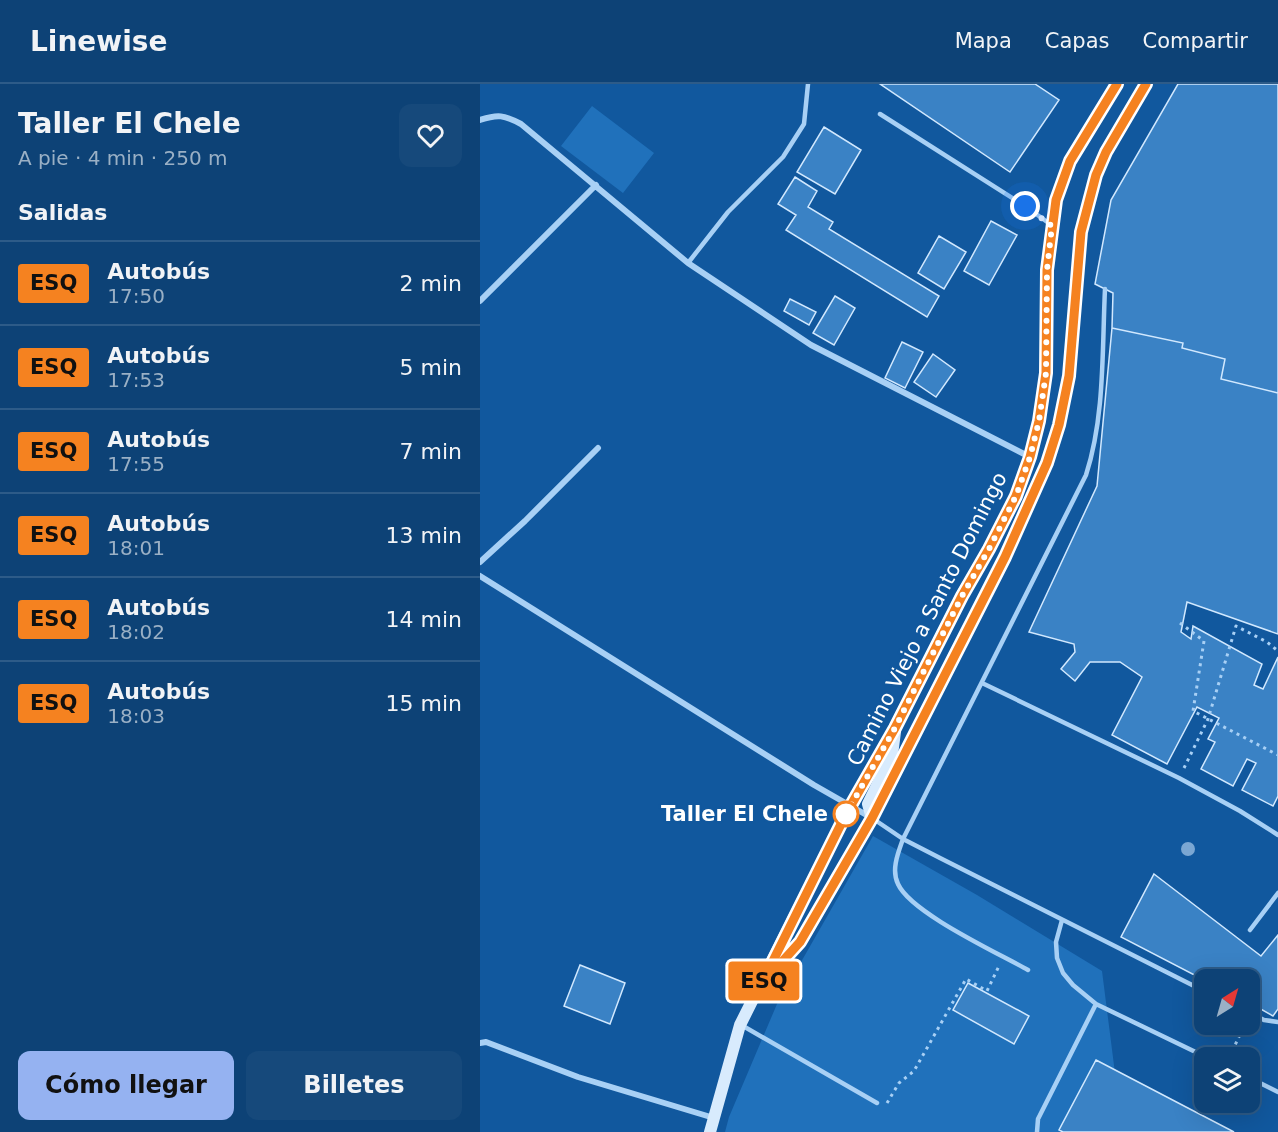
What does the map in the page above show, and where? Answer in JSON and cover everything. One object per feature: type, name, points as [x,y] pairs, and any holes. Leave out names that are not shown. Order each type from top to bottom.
[{"type":"street","name":"Camino Viejo a Santo Domingo","points":[[710,1132],[740,1025],[852,805],[895,728],[1016,496],[1030,457],[1039,421],[1046,373],[1047,270],[1056,200],[1070,161],[1117,84]]},
{"type":"street","name":"Camino Viejo a Santo Domingo","points":[[761,985],[800,942],[872,818],[1005,557],[1047,463],[1059,425],[1069,376],[1081,232],[1096,175],[1106,152],[1146,84]]},
{"type":"street","points":[[480,120],[492,116],[507,116],[521,124],[688,263],[811,345],[1030,457]]},
{"type":"street","points":[[480,301],[596,185]]},
{"type":"street","points":[[480,562],[598,448]]},
{"type":"street","points":[[480,576],[814,785],[872,818]]},
{"type":"street","points":[[872,818],[868,804],[892,756],[895,728]]},
{"type":"street","points":[[482,1041],[578,1077],[714,1118]]},
{"type":"lane","points":[[688,263],[728,212],[783,157],[804,124],[808,84]]},
{"type":"lane","points":[[880,114],[1025,206],[1052,226]]},
{"type":"lane","points":[[1028,970],[923,912],[907,898],[897,883],[895,867],[903,839],[1086,475],[1092,458],[1098,422],[1105,289]]},
{"type":"lane","points":[[982,683],[1179,778],[1240,811],[1278,836]]},
{"type":"lane","points":[[872,818],[903,839],[1194,986]]},
{"type":"lane","points":[[1250,930],[1278,893]]},
{"type":"lane","points":[[1062,921],[1056,942],[1057,958],[1063,974],[1073,986],[1096,1004],[1194,1051]]},
{"type":"lane","points":[[1037,1132],[1038,1119],[1096,1004]]},
{"type":"lane","points":[[1260,1018],[1278,1022]]},
{"type":"lane","points":[[740,1025],[878,1103]]},
{"type":"lane","points":[[1260,1083],[1278,1092]]},
{"type":"path","points":[[1180,623],[1204,641],[1193,711],[1278,755]]},
{"type":"path","points":[[1179,778],[1208,719],[1236,626],[1267,642],[1278,651]]},
{"type":"path","points":[[878,1103],[889,1103],[899,1083],[914,1071],[966,979],[987,991],[997,969]]},
{"type":"shaded area","points":[[592,106],[654,153],[623,193],[561,146]]},
{"type":"shaded area","points":[[873,836],[977,895],[1102,971],[1116,1081],[1093,1132],[725,1132],[729,1117],[777,1004]]},
{"type":"building","points":[[880,84],[1035,84],[1059,100],[1010,172]]},
{"type":"building","points":[[1178,84],[1278,84],[1278,393],[1221,379],[1225,359],[1182,348],[1183,343],[1112,328],[1113,293],[1095,284],[1111,200]]},
{"type":"building","points":[[824,127],[861,150],[835,194],[797,172]]},
{"type":"building","points":[[795,177],[817,191],[808,207],[833,222],[829,229],[939,296],[927,317],[786,230],[796,215],[778,204]]},
{"type":"building","points":[[991,221],[1017,235],[989,285],[964,271]]},
{"type":"building","points":[[939,236],[966,252],[944,289],[918,273]]},
{"type":"building","points":[[835,296],[855,308],[834,345],[813,333]]},
{"type":"building","points":[[790,299],[816,312],[809,325],[784,311]]},
{"type":"building","points":[[1112,328],[1183,343],[1182,348],[1225,359],[1221,379],[1278,393],[1278,634],[1187,602],[1181,632],[1191,639],[1193,626],[1262,664],[1254,685],[1263,689],[1278,657],[1278,796],[1273,806],[1242,790],[1256,763],[1247,759],[1233,786],[1201,769],[1215,742],[1208,739],[1219,718],[1197,707],[1167,764],[1112,735],[1142,677],[1120,662],[1090,662],[1075,681],[1061,669],[1075,652],[1074,644],[1029,632],[1097,486]]},
{"type":"building","points":[[902,342],[923,352],[905,388],[885,378]]},
{"type":"building","points":[[933,354],[955,370],[936,397],[914,382]]},
{"type":"building","points":[[1154,874],[1261,956],[1278,935],[1278,1009],[1273,1016],[1260,1009],[1260,969],[1194,969],[1194,975],[1121,937]]},
{"type":"building","points":[[580,965],[625,983],[610,1024],[564,1006]]},
{"type":"building","points":[[968,983],[1029,1016],[1014,1044],[953,1010]]},
{"type":"building","points":[[1096,1060],[1234,1132],[1063,1132],[1059,1130]]},
{"type":"bus line","name":"ESQ","points":[[1117,84],[1070,161],[1056,200],[1047,270],[1046,373],[1039,421],[1030,457],[1016,496],[895,728],[846,814],[761,985],[800,942],[872,818],[1005,557],[1047,463],[1059,425],[1069,376],[1081,232],[1096,175],[1106,152],[1146,84]]},
{"type":"place","name":"Taller El Chele","points":[[846,814]]},
{"type":"route","points":[[846,814],[895,728],[962,596],[989,549],[1016,496],[1030,457],[1039,421],[1046,373],[1047,270],[1052,226],[1025,206]]}]
